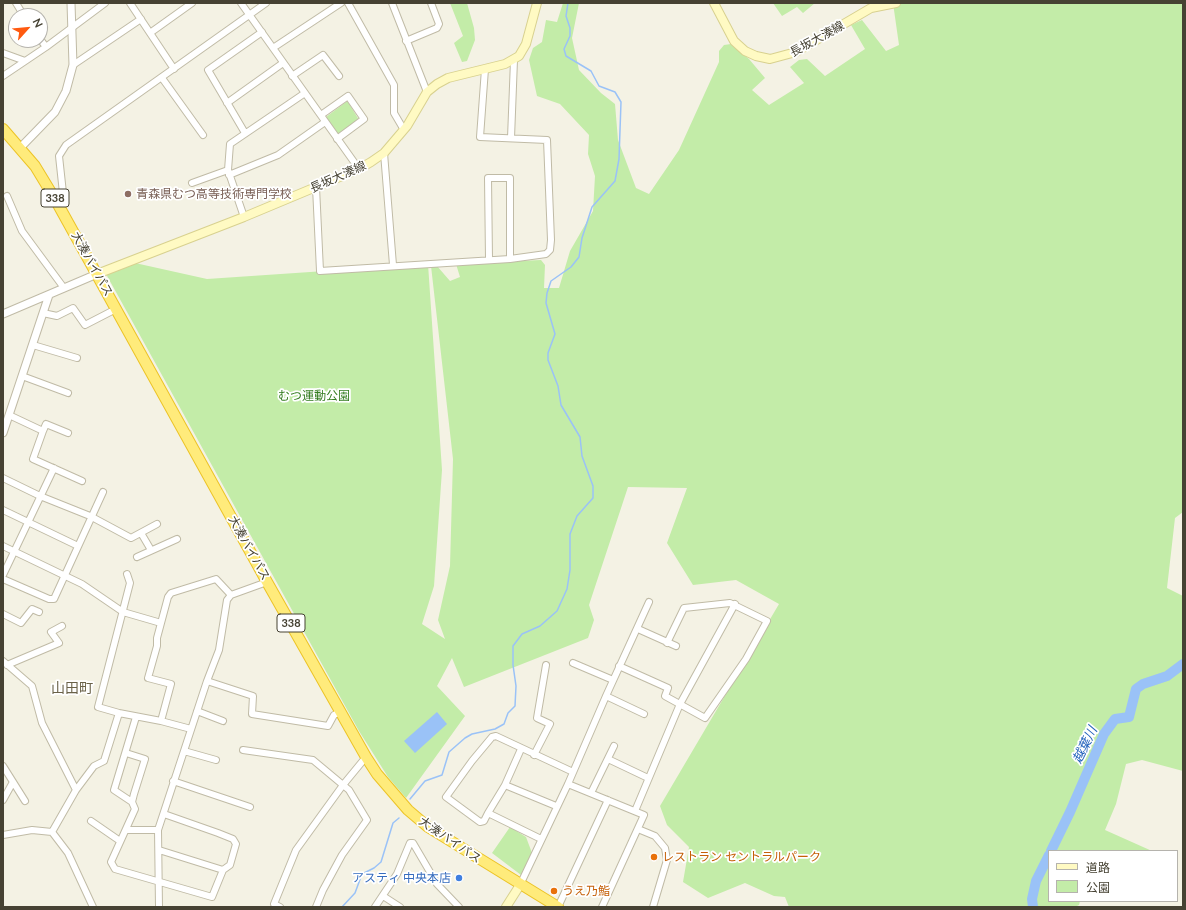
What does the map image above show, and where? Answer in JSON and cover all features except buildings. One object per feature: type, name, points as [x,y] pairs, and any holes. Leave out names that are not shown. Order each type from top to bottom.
[{"type":"highway","name":"大湊バイパス","points":[[3,129],[35,166],[55,199],[267,582],[366,757],[392,793],[428,827],[558,907]]},
{"type":"main road","points":[[514,60],[519,56],[526,44],[537,3]]},
{"type":"main road","name":"長坂大湊線","points":[[714,3],[734,41],[745,51],[756,56],[770,59],[796,52],[871,8],[896,3]]},
{"type":"main road","name":"長坂大湊線","points":[[97,274],[244,217],[359,169],[384,153],[404,130],[427,92],[437,84],[448,78],[505,64],[514,60]]},
{"type":"main road","points":[[506,907],[520,885]]},
{"type":"street","points":[[20,148],[55,112],[66,91],[73,65],[73,27],[71,3]]},
{"type":"street","points":[[48,46],[105,3]]},
{"type":"street","points":[[130,3],[174,69]]},
{"type":"street","points":[[150,33],[192,3]]},
{"type":"street","points":[[241,3],[359,169]]},
{"type":"street","points":[[55,199],[64,193],[59,156],[62,149],[266,3]]},
{"type":"street","points":[[273,48],[340,3]]},
{"type":"street","points":[[348,3],[394,85],[394,113],[404,130]]},
{"type":"street","points":[[392,3],[427,92]]},
{"type":"street","points":[[406,40],[437,28],[439,24],[431,3]]},
{"type":"street","points":[[73,65],[141,19]]},
{"type":"street","points":[[245,133],[208,70],[262,32]]},
{"type":"street","points":[[3,76],[44,48]]},
{"type":"street","points":[[3,54],[25,61]]},
{"type":"street","points":[[292,76],[323,55],[339,76]]},
{"type":"street","points":[[511,138],[514,60]]},
{"type":"street","points":[[227,103],[284,63]]},
{"type":"street","points":[[316,187],[320,271],[488,259],[510,259],[546,254],[550,250],[551,240],[547,140],[480,137],[485,69]]},
{"type":"street","points":[[162,78],[204,135]]},
{"type":"street","points":[[244,217],[229,172],[230,144],[305,93]]},
{"type":"street","points":[[321,115],[348,96],[364,119],[337,139]]},
{"type":"street","points":[[192,183],[278,155],[325,122]]},
{"type":"street","points":[[384,153],[393,265]]},
{"type":"street","points":[[488,259],[488,178],[510,178],[510,259]]},
{"type":"street","points":[[7,196],[22,231],[64,288]]},
{"type":"street","points":[[3,314],[97,274]]},
{"type":"street","points":[[3,433],[49,295]]},
{"type":"street","points":[[43,313],[57,316],[73,308],[85,325],[116,309]]},
{"type":"street","points":[[33,345],[78,358]]},
{"type":"street","points":[[22,376],[68,394]]},
{"type":"street","points":[[9,415],[43,431]]},
{"type":"street","points":[[68,433],[46,424],[33,459],[82,482]]},
{"type":"street","points":[[3,575],[54,468]]},
{"type":"street","points":[[3,478],[40,496],[90,516],[131,538],[156,524]]},
{"type":"street","points":[[3,579],[49,599],[54,599],[66,575],[90,516],[103,492]]},
{"type":"street","points":[[3,510],[78,546]]},
{"type":"street","points":[[141,533],[151,550]]},
{"type":"street","points":[[137,557],[177,539]]},
{"type":"street","points":[[3,546],[66,575],[123,612],[161,623]]},
{"type":"street","points":[[127,574],[130,583],[98,707],[136,717],[161,720],[191,729]]},
{"type":"street","points":[[161,720],[171,684],[148,678],[157,646],[157,638],[161,623],[171,593],[216,579],[231,595]]},
{"type":"street","points":[[159,907],[158,830],[173,781],[219,650],[227,600],[231,595],[267,582]]},
{"type":"street","points":[[520,885],[540,839],[568,784],[619,666],[638,629],[649,602]]},
{"type":"street","points":[[619,666],[668,688],[665,696],[706,718],[753,646],[766,621],[735,604],[730,603],[684,608],[667,642]]},
{"type":"street","points":[[635,811],[680,704],[735,604]]},
{"type":"street","points":[[3,614],[21,623],[32,608],[39,612]]},
{"type":"street","points":[[5,663],[59,644],[51,632],[62,626]]},
{"type":"street","points":[[638,629],[676,646]]},
{"type":"street","points":[[5,663],[32,686],[42,723],[76,790]]},
{"type":"street","points":[[573,663],[613,680]]},
{"type":"street","points":[[534,754],[550,724],[537,718],[546,665]]},
{"type":"street","points":[[207,681],[254,696],[252,714],[328,726],[334,715],[340,712]]},
{"type":"street","points":[[606,696],[644,714]]},
{"type":"street","points":[[197,711],[223,721]]},
{"type":"street","points":[[52,832],[76,790],[94,766],[104,761],[119,713]]},
{"type":"street","points":[[136,717],[114,790],[132,802],[135,809],[111,862],[115,869],[158,883],[212,897],[223,870],[230,865],[236,844],[233,839],[164,814]]},
{"type":"street","points":[[521,749],[505,785],[484,820],[480,822],[446,797],[492,737],[496,736],[573,772]]},
{"type":"street","points":[[591,793],[614,746]]},
{"type":"street","points":[[243,750],[313,760],[349,790],[367,820],[342,855],[323,890],[316,907]]},
{"type":"street","points":[[184,751],[216,760]]},
{"type":"street","points":[[126,753],[145,759],[132,802]]},
{"type":"street","points":[[280,907],[273,906],[296,850],[343,785],[366,757]]},
{"type":"street","points":[[608,759],[648,778]]},
{"type":"street","points":[[3,766],[25,801]]},
{"type":"street","points":[[173,781],[250,807]]},
{"type":"street","points":[[3,800],[13,782]]},
{"type":"street","points":[[568,784],[644,815],[602,907]]},
{"type":"street","points":[[505,785],[556,806]]},
{"type":"street","points":[[558,907],[608,800]]},
{"type":"street","points":[[488,813],[540,839]]},
{"type":"street","points":[[91,821],[120,841]]},
{"type":"street","points":[[638,829],[655,836],[665,848],[666,860],[653,907]]},
{"type":"street","points":[[3,835],[32,830],[52,832],[68,853],[93,907]]},
{"type":"street","points":[[126,830],[158,830]]},
{"type":"street","points":[[376,907],[397,874],[410,843],[413,843],[438,884],[459,907]]},
{"type":"street","points":[[159,850],[223,870]]},
{"type":"street","points":[[383,896],[400,907]]},
{"type":"green space","points":[[450,3],[467,3],[474,28],[475,40],[467,61],[462,62],[454,43],[463,36]]},
{"type":"green space","name":"むつ運動公園","points":[[563,3],[579,3],[572,38],[579,70],[601,93],[615,104],[618,140],[636,188],[649,194],[679,150],[719,62],[719,51],[724,45],[731,44],[749,59],[765,78],[752,90],[769,105],[804,83],[790,67],[799,60],[807,59],[825,76],[865,49],[851,25],[862,20],[886,51],[899,45],[893,3],[1183,3],[1183,512],[1175,518],[1167,588],[1183,596],[1183,771],[1142,760],[1126,764],[1116,804],[1105,830],[1150,850],[1048,850],[1048,902],[1080,902],[1079,905],[1075,907],[789,907],[785,897],[774,896],[745,883],[708,898],[683,882],[689,847],[667,825],[660,806],[779,604],[736,580],[693,585],[667,543],[687,488],[628,487],[589,605],[594,620],[588,638],[464,687],[452,658],[437,686],[465,716],[406,798],[388,777],[359,731],[106,274],[135,263],[207,279],[428,264],[442,470],[434,586],[422,624],[445,639],[438,620],[450,566],[453,459],[431,266],[437,266],[450,281],[460,277],[456,264],[541,260],[545,265],[544,288],[559,288],[570,251],[593,211],[595,176],[588,154],[589,135],[560,104],[537,96],[529,60],[533,48],[542,42],[546,20],[557,22]]},
{"type":"green space","points":[[773,3],[815,3],[803,13],[797,7],[782,16]]},
{"type":"green space","points":[[348,102],[359,120],[338,134],[326,117]]},
{"type":"green space","points":[[510,827],[526,837],[532,853],[521,875],[492,853]]},
{"type":"water","points":[[437,712],[447,724],[415,753],[404,741]]},
{"type":"waterway","points":[[410,799],[425,781],[442,775],[449,752],[472,734],[495,729],[504,724],[508,713],[515,706],[516,686],[513,665],[513,646],[522,634],[540,626],[557,611],[567,589],[570,570],[570,534],[577,516],[593,498],[593,486],[582,456],[580,437],[561,405],[558,386],[548,360],[548,353],[555,334],[546,303],[547,293],[551,281],[571,267],[579,257],[582,238],[592,207],[615,181],[619,159],[621,102],[615,92],[599,86],[591,71],[566,56],[564,49],[570,36],[570,28],[566,16],[568,3]]},
{"type":"waterway","name":"越葉川","points":[[1051,850],[1104,734],[1115,719],[1129,717],[1136,689],[1143,684],[1167,676],[1183,664]]},
{"type":"waterway","points":[[342,907],[355,893],[362,874],[374,868],[381,862],[393,823],[399,818]]},
{"type":"waterway","name":"越葉川","points":[[1033,907],[1032,899],[1036,881],[1048,857]]},
{"type":"place","name":"青森県むつ高等技術専門学校","points":[[128,194]]},
{"type":"place","name":"レストラン セントラルパーク","points":[[654,857]]},
{"type":"place","name":"アスティ 中央本店","points":[[459,878]]},
{"type":"place","name":"うえ乃鮨","points":[[554,891]]},
{"type":"district","name":"山田町","points":[[72,688]]}]
